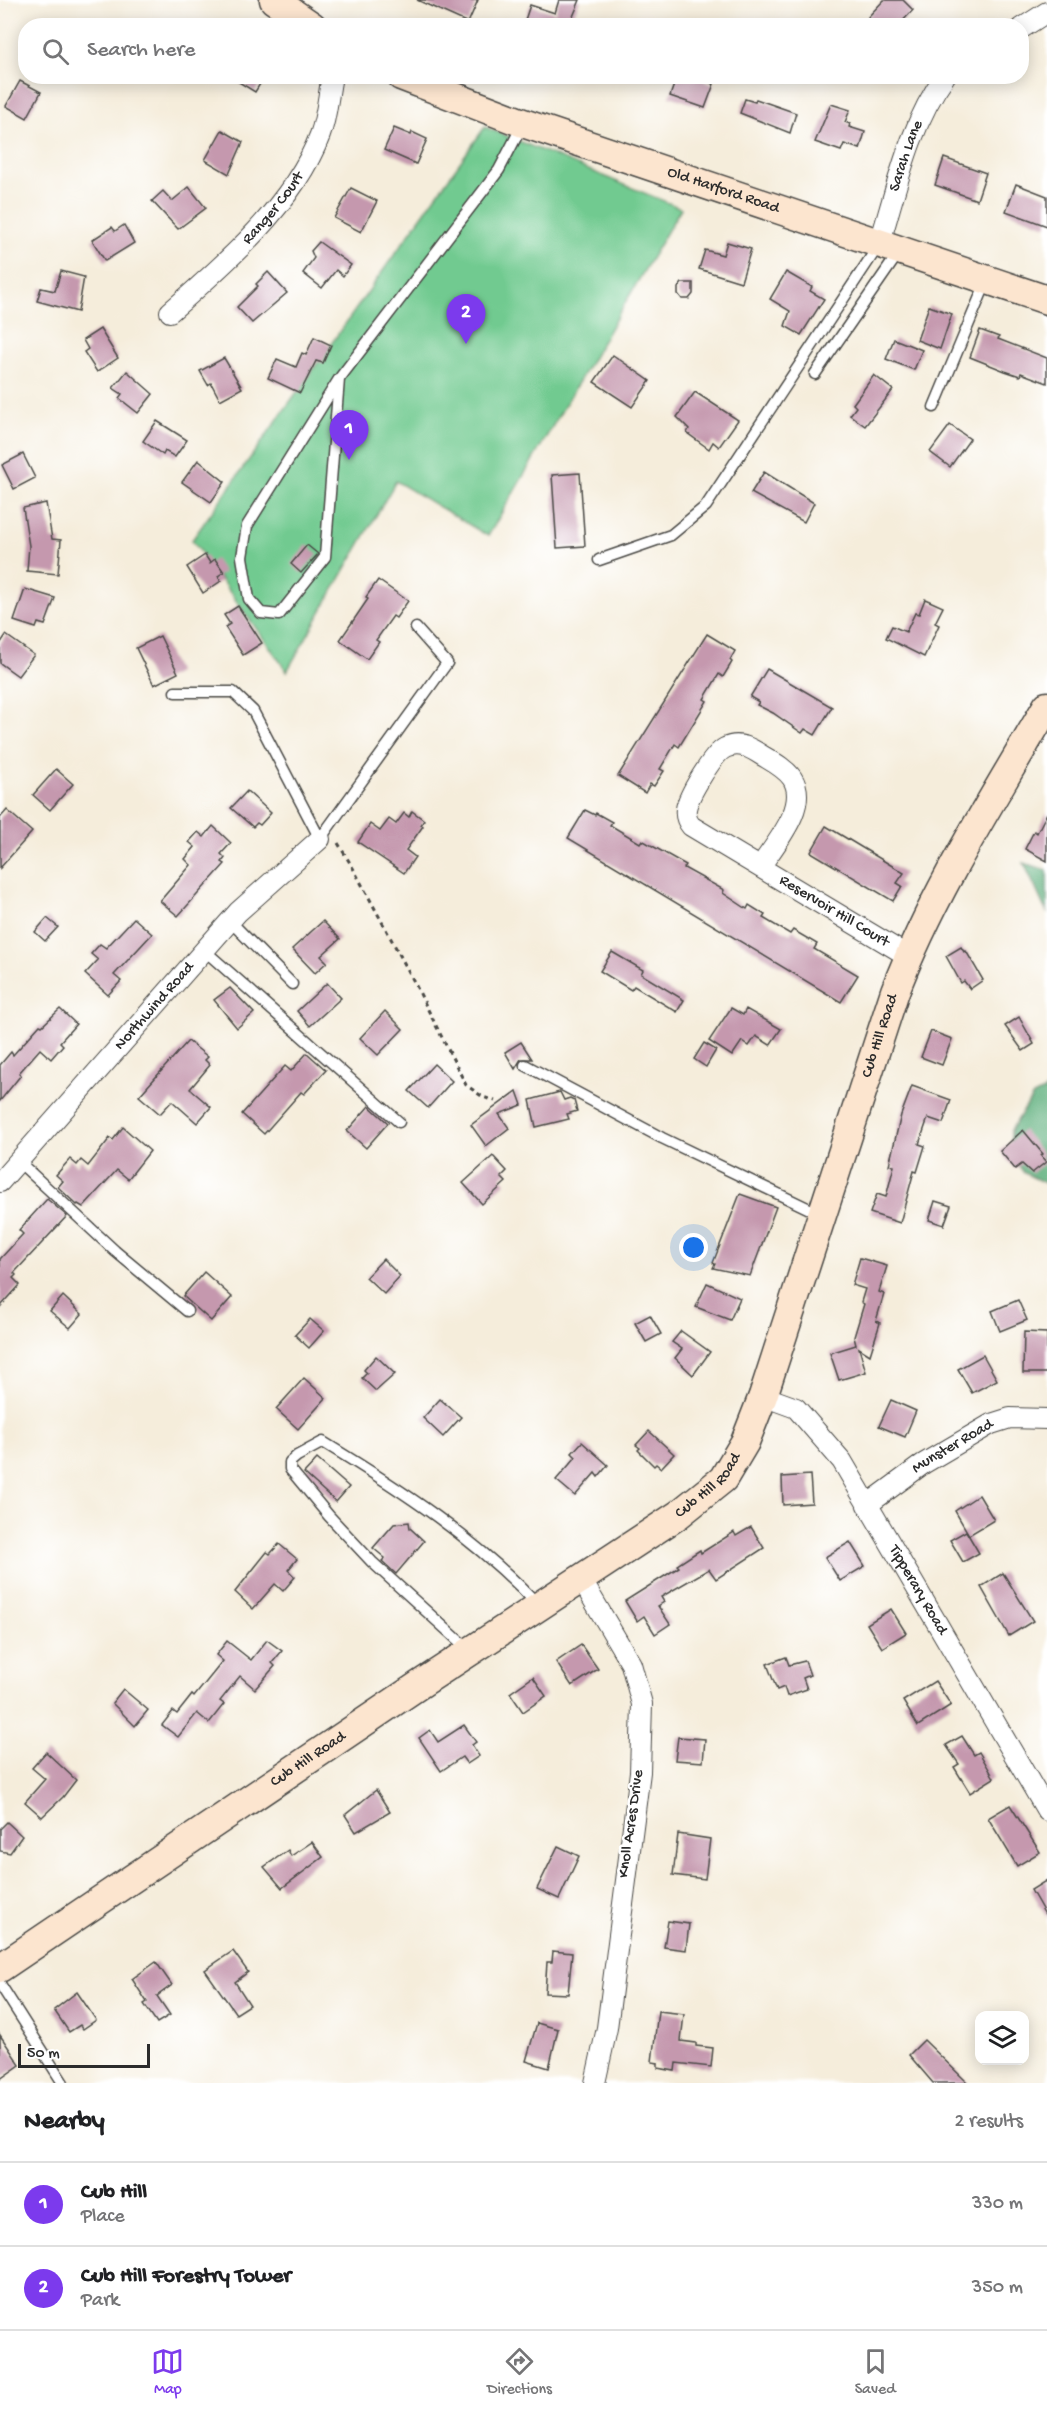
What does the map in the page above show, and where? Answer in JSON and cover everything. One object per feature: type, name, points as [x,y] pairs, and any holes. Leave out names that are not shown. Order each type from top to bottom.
[{"type":"street","points":[[283,2],[302,18]]},
{"type":"street","points":[[1029,24],[1047,12]]},
{"type":"street","name":"Ranger Court","points":[[170,312],[263,223],[293,188],[321,134],[330,84]]},
{"type":"street","name":"Old Harford Road","points":[[422,84],[523,123],[1047,300]]},
{"type":"street","name":"Sarah Lane","points":[[890,246],[911,141],[931,96],[939,84]]},
{"type":"street","name":"Cub Hill Road","points":[[0,1968],[470,1651],[678,1515],[716,1485],[740,1452],[764,1396],[908,956],[956,863],[1047,706]]},
{"type":"street","name":"Reservoir Hill Court","points":[[760,867],[796,810],[797,788],[785,770],[746,746],[733,745],[723,748],[714,758],[690,798],[686,819],[691,826],[908,956]]},
{"type":"street","name":"Northwind Road","points":[[0,1182],[230,921],[320,839]]},
{"type":"street","name":"Tipperary Road","points":[[764,1396],[796,1408],[842,1461],[1047,1811]]},
{"type":"street","name":"Munster Road","points":[[867,1505],[923,1464],[991,1424],[1010,1418],[1047,1419]]},
{"type":"street","name":"Knoll Acres Drive","points":[[581,1579],[631,1664],[642,1704],[640,1772],[606,2036],[595,2083]]},
{"type":"lane","points":[[339,379],[325,557],[279,615],[261,613],[249,599],[242,557],[247,526],[339,379],[499,170],[523,123]]},
{"type":"lane","points":[[815,374],[890,246]]},
{"type":"lane","points":[[599,560],[671,535],[706,506],[890,246]]},
{"type":"lane","points":[[934,407],[987,280]]},
{"type":"lane","points":[[175,692],[233,692],[253,711],[320,839],[447,663],[416,628]]},
{"type":"lane","points":[[230,921],[292,984]]},
{"type":"lane","points":[[204,950],[399,1122]]},
{"type":"lane","points":[[525,1065],[662,1138],[823,1215]]},
{"type":"lane","points":[[18,1161],[114,1251],[187,1311]]},
{"type":"lane","points":[[470,1651],[372,1562],[328,1516],[290,1469],[290,1462],[323,1442],[434,1515],[484,1553],[540,1606]]},
{"type":"lane","points":[[0,1984],[63,2083]]},
{"type":"path","points":[[320,839],[328,837],[340,845],[410,974],[466,1085],[483,1097],[495,1101]]},
{"type":"green space","points":[[485,127],[681,208],[488,536],[396,481],[287,671],[192,540]]},
{"type":"green space","points":[[1024,863],[1047,870],[1047,912],[1044,907]]},
{"type":"green space","points":[[1047,1089],[1047,1184],[1024,1173],[1011,1155],[1011,1130],[1033,1096]]},
{"type":"building","points":[[417,0],[478,0],[470,18],[457,18]]},
{"type":"building","points":[[559,0],[580,0],[572,18],[526,18],[530,5],[555,13]]},
{"type":"building","points":[[884,0],[903,0],[913,10],[906,18],[868,17]]},
{"type":"building","points":[[18,84],[26,84],[41,92],[27,118],[6,106]]},
{"type":"building","points":[[242,84],[260,84],[255,92]]},
{"type":"building","points":[[674,84],[714,84],[705,108],[670,96]]},
{"type":"building","points":[[745,99],[755,102],[756,99],[796,113],[790,133],[740,113]]},
{"type":"building","points":[[831,104],[850,110],[845,122],[850,124],[849,127],[865,132],[860,149],[844,144],[841,151],[815,142]]},
{"type":"building","points":[[394,128],[411,135],[412,132],[427,139],[416,164],[384,150]]},
{"type":"building","points":[[222,130],[243,142],[229,174],[205,160]]},
{"type":"building","points":[[944,158],[986,173],[977,200],[935,185]]},
{"type":"building","points":[[1016,184],[1047,196],[1047,226],[1006,211]]},
{"type":"building","points":[[189,187],[206,208],[178,229],[152,201],[163,191],[172,201]]},
{"type":"building","points":[[351,188],[377,201],[361,232],[334,218]]},
{"type":"building","points":[[124,225],[134,243],[105,261],[92,240],[112,227],[115,231]]},
{"type":"building","points":[[319,242],[351,265],[343,276],[336,270],[322,288],[303,273],[314,258],[311,251]]},
{"type":"building","points":[[727,242],[751,249],[741,282],[699,269],[705,250],[723,255]]},
{"type":"building","points":[[61,271],[84,277],[78,312],[37,301],[41,288],[55,291]]},
{"type":"building","points":[[268,272],[287,293],[252,323],[237,307]]},
{"type":"building","points":[[786,272],[812,287],[810,291],[824,299],[801,335],[785,326],[790,311],[770,299]]},
{"type":"building","points":[[682,283],[693,283],[693,294],[689,299],[682,299],[678,294],[678,288]]},
{"type":"building","points":[[929,306],[952,314],[940,349],[917,340]]},
{"type":"building","points":[[100,329],[118,358],[97,372],[84,352],[88,349],[83,340]]},
{"type":"building","points":[[980,330],[1047,358],[1047,383],[1021,373],[1020,376],[1005,371],[970,357]]},
{"type":"building","points":[[314,337],[331,345],[323,363],[316,361],[300,393],[268,378],[277,359],[296,367],[302,353],[306,355]]},
{"type":"building","points":[[894,339],[922,350],[914,370],[886,359]]},
{"type":"building","points":[[613,355],[650,381],[632,407],[594,382]]},
{"type":"building","points":[[224,358],[242,388],[220,400],[211,383],[208,385],[200,371]]},
{"type":"building","points":[[127,371],[153,394],[138,413],[119,398],[122,394],[113,388]]},
{"type":"building","points":[[874,375],[893,390],[865,426],[850,415],[856,407],[853,404]]},
{"type":"building","points":[[695,392],[738,420],[719,447],[713,442],[709,449],[687,433],[689,429],[677,417]]},
{"type":"building","points":[[157,421],[187,440],[175,457],[165,451],[163,455],[143,441]]},
{"type":"building","points":[[950,425],[970,439],[950,467],[930,452]]},
{"type":"building","points":[[23,454],[35,478],[14,489],[2,465]]},
{"type":"building","points":[[198,460],[225,482],[211,502],[182,482]]},
{"type":"building","points":[[764,472],[814,503],[804,522],[751,493]]},
{"type":"building","points":[[580,473],[585,546],[557,548],[552,475]]},
{"type":"building","points":[[46,503],[52,539],[61,540],[58,574],[27,571],[29,546],[23,508]]},
{"type":"building","points":[[307,545],[318,554],[301,573],[291,564]]},
{"type":"building","points":[[205,555],[210,563],[215,559],[224,572],[218,576],[221,581],[203,593],[187,567]]},
{"type":"building","points":[[378,580],[408,601],[396,618],[393,616],[376,640],[379,642],[367,659],[340,640]]},
{"type":"building","points":[[25,589],[55,598],[45,625],[38,623],[36,628],[14,621]]},
{"type":"building","points":[[925,599],[943,607],[935,623],[939,625],[924,657],[886,638],[892,626],[906,632],[915,613],[919,614]]},
{"type":"building","points":[[238,606],[262,643],[243,655],[225,627],[230,624],[224,615]]},
{"type":"building","points":[[707,634],[735,651],[730,660],[732,662],[723,677],[719,674],[704,699],[707,701],[679,747],[675,744],[660,769],[664,771],[654,786],[650,784],[645,793],[618,776]]},
{"type":"building","points":[[6,635],[34,655],[18,676],[0,663],[0,644]]},
{"type":"building","points":[[160,636],[178,673],[154,685],[136,648]]},
{"type":"building","points":[[767,669],[832,707],[815,735],[805,729],[802,733],[757,705],[759,702],[750,697]]},
{"type":"building","points":[[56,769],[73,784],[50,810],[33,795]]},
{"type":"building","points":[[247,791],[271,813],[260,825],[257,823],[253,827],[231,808]]},
{"type":"building","points":[[7,810],[32,832],[0,868],[0,818]]},
{"type":"building","points":[[585,810],[612,822],[610,825],[640,843],[642,840],[686,865],[684,868],[724,890],[723,893],[747,909],[749,905],[765,915],[763,918],[790,934],[793,930],[817,944],[814,949],[858,975],[841,1002],[568,838]]},
{"type":"building","points":[[412,811],[424,820],[421,825],[423,826],[406,850],[415,857],[404,873],[358,842],[370,824],[380,831],[389,819],[396,824],[404,813],[409,817]]},
{"type":"building","points":[[1047,813],[1047,861],[1025,849],[1034,831],[1037,833]]},
{"type":"building","points":[[213,826],[231,843],[221,854],[225,858],[222,862],[225,864],[178,916],[160,901],[191,865],[185,859],[195,847],[189,842],[198,832],[204,837]]},
{"type":"building","points":[[826,826],[904,873],[897,883],[902,886],[893,901],[811,852]]},
{"type":"building","points":[[47,918],[58,927],[45,941],[35,932]]},
{"type":"building","points":[[134,918],[152,934],[114,975],[121,981],[108,995],[85,974],[98,960],[91,954],[100,944],[106,948]]},
{"type":"building","points":[[323,921],[340,939],[321,956],[327,962],[315,973],[292,949]]},
{"type":"building","points":[[961,947],[964,952],[966,951],[983,980],[970,989],[964,981],[961,983],[946,956]]},
{"type":"building","points":[[612,952],[643,970],[641,974],[684,1000],[677,1012],[634,986],[631,990],[600,971]]},
{"type":"building","points":[[327,983],[341,998],[310,1026],[297,1011]]},
{"type":"building","points":[[230,988],[254,1013],[237,1028],[214,1000]]},
{"type":"building","points":[[731,1008],[743,1015],[746,1009],[781,1029],[770,1045],[756,1036],[749,1046],[742,1041],[732,1056],[709,1041]]},
{"type":"building","points":[[60,1009],[76,1024],[60,1042],[63,1045],[51,1059],[40,1049],[19,1073],[21,1075],[0,1101],[0,1065],[11,1052],[13,1055],[40,1025],[42,1026]]},
{"type":"building","points":[[385,1011],[403,1029],[378,1055],[360,1038]]},
{"type":"building","points":[[1019,1017],[1034,1044],[1023,1051],[1005,1026]]},
{"type":"building","points":[[931,1031],[952,1039],[942,1065],[921,1057]]},
{"type":"building","points":[[188,1041],[208,1057],[205,1060],[210,1065],[190,1089],[211,1107],[197,1123],[172,1101],[160,1114],[139,1096]]},
{"type":"building","points":[[521,1042],[532,1059],[521,1059],[515,1069],[505,1052]]},
{"type":"building","points":[[704,1043],[716,1050],[706,1067],[694,1059]]},
{"type":"building","points":[[307,1053],[326,1070],[304,1094],[301,1092],[264,1134],[242,1114],[285,1066],[291,1071]]},
{"type":"building","points":[[434,1064],[452,1081],[428,1108],[409,1091]]},
{"type":"building","points":[[912,1086],[951,1100],[943,1123],[928,1118],[919,1144],[925,1146],[917,1172],[914,1171],[900,1223],[870,1213],[877,1194],[886,1197],[894,1166],[889,1165],[901,1115]]},
{"type":"building","points":[[517,1091],[522,1105],[499,1114],[509,1128],[486,1146],[471,1125]]},
{"type":"building","points":[[560,1092],[564,1100],[570,1098],[574,1100],[577,1111],[567,1114],[569,1119],[536,1127],[530,1100]]},
{"type":"building","points":[[369,1106],[388,1123],[366,1148],[347,1131]]},
{"type":"building","points":[[123,1127],[150,1151],[128,1179],[117,1170],[83,1207],[77,1205],[58,1187],[63,1181],[56,1175],[70,1159],[77,1165],[81,1160],[88,1166],[110,1138],[113,1140]]},
{"type":"building","points":[[1023,1130],[1043,1154],[1041,1156],[1046,1162],[1032,1173],[1022,1164],[1015,1169],[1000,1151]]},
{"type":"building","points":[[493,1156],[507,1171],[501,1177],[506,1182],[482,1204],[463,1183]]},
{"type":"building","points":[[740,1194],[776,1207],[750,1276],[713,1268]]},
{"type":"building","points":[[47,1199],[67,1216],[14,1273],[16,1275],[13,1278],[20,1285],[0,1307],[0,1259],[23,1234],[19,1230]]},
{"type":"building","points":[[935,1201],[951,1206],[944,1225],[929,1220]]},
{"type":"building","points":[[860,1258],[887,1266],[879,1292],[884,1294],[876,1321],[880,1323],[870,1355],[859,1348],[866,1372],[839,1380],[830,1353],[856,1345],[854,1337],[864,1304],[861,1302],[865,1289],[852,1285]]},
{"type":"building","points":[[383,1259],[400,1276],[384,1294],[366,1277]]},
{"type":"building","points":[[204,1272],[232,1297],[211,1321],[183,1296]]},
{"type":"building","points":[[707,1283],[740,1298],[730,1320],[696,1307]]},
{"type":"building","points":[[63,1296],[82,1314],[70,1328],[50,1311]]},
{"type":"building","points":[[1018,1300],[1027,1320],[1000,1331],[992,1311]]},
{"type":"building","points":[[650,1315],[661,1334],[646,1342],[635,1323]]},
{"type":"building","points":[[310,1319],[324,1331],[309,1348],[295,1335]]},
{"type":"building","points":[[681,1331],[710,1352],[693,1375],[675,1358],[682,1349],[672,1342]]},
{"type":"building","points":[[1024,1332],[1047,1333],[1047,1373],[1023,1373]]},
{"type":"building","points":[[983,1355],[997,1380],[972,1393],[958,1369]]},
{"type":"building","points":[[376,1356],[395,1374],[376,1391],[362,1378],[367,1373],[364,1370]]},
{"type":"building","points":[[304,1378],[326,1398],[298,1429],[276,1409]]},
{"type":"building","points":[[440,1399],[461,1417],[443,1437],[423,1418]]},
{"type":"building","points":[[891,1400],[916,1411],[905,1437],[879,1426]]},
{"type":"building","points":[[649,1431],[674,1454],[661,1468],[656,1464],[654,1466],[636,1445]]},
{"type":"building","points":[[582,1442],[608,1465],[598,1477],[595,1473],[575,1496],[556,1480],[576,1457],[572,1453]]},
{"type":"building","points":[[317,1459],[349,1487],[336,1502],[304,1473]]},
{"type":"building","points":[[810,1475],[812,1503],[783,1505],[782,1477]]},
{"type":"building","points":[[979,1495],[994,1520],[969,1535],[955,1511]]},
{"type":"building","points":[[409,1522],[410,1528],[424,1541],[396,1574],[382,1561],[385,1558],[373,1548],[394,1524]]},
{"type":"building","points":[[751,1527],[764,1548],[716,1579],[709,1569],[661,1597],[664,1602],[658,1606],[670,1624],[655,1634],[644,1616],[637,1621],[625,1601],[679,1567],[677,1565],[700,1550],[701,1553],[734,1532],[736,1536]]},
{"type":"building","points":[[966,1531],[979,1553],[963,1562],[950,1540]]},
{"type":"building","points":[[850,1542],[865,1566],[840,1581],[825,1557]]},
{"type":"building","points":[[279,1544],[297,1559],[288,1570],[295,1577],[283,1591],[275,1584],[253,1609],[235,1592],[267,1552],[270,1554]]},
{"type":"building","points":[[1003,1573],[1033,1621],[1009,1636],[981,1587]]},
{"type":"building","points":[[891,1609],[906,1633],[882,1648],[867,1624]]},
{"type":"building","points":[[267,1640],[282,1651],[272,1663],[275,1666],[255,1689],[240,1676],[220,1701],[224,1704],[209,1723],[197,1713],[178,1737],[162,1725],[173,1711],[177,1714],[192,1695],[194,1697],[223,1661],[216,1655],[227,1641],[251,1660]]},
{"type":"building","points":[[581,1645],[598,1669],[572,1686],[556,1662]]},
{"type":"building","points":[[786,1657],[789,1665],[805,1661],[810,1675],[803,1678],[807,1689],[787,1696],[784,1687],[777,1690],[767,1664]]},
{"type":"building","points":[[533,1677],[546,1696],[523,1712],[510,1693]]},
{"type":"building","points":[[935,1681],[951,1705],[918,1726],[903,1701]]},
{"type":"building","points":[[123,1689],[148,1710],[135,1726],[112,1703]]},
{"type":"building","points":[[464,1725],[476,1742],[472,1745],[479,1756],[467,1764],[462,1757],[441,1771],[419,1738],[430,1730],[438,1742]]},
{"type":"building","points":[[962,1736],[974,1755],[979,1752],[994,1778],[970,1793],[954,1767],[959,1764],[946,1745]]},
{"type":"building","points":[[678,1737],[705,1739],[703,1762],[675,1760]]},
{"type":"building","points":[[46,1752],[76,1780],[63,1797],[42,1817],[25,1802],[45,1779],[32,1768]]},
{"type":"building","points":[[376,1790],[390,1812],[356,1832],[345,1815]]},
{"type":"building","points":[[1010,1805],[1040,1852],[1017,1866],[988,1818]]},
{"type":"building","points":[[7,1822],[22,1836],[10,1853],[0,1851],[0,1829]]},
{"type":"building","points":[[678,1834],[710,1839],[705,1879],[673,1875]]},
{"type":"building","points":[[312,1842],[323,1857],[282,1888],[264,1867],[288,1850],[291,1856]]},
{"type":"building","points":[[558,1846],[579,1856],[559,1899],[537,1889]]},
{"type":"building","points":[[1047,1880],[1047,1918],[1031,1890]]},
{"type":"building","points":[[668,1921],[689,1924],[686,1950],[664,1947]]},
{"type":"building","points":[[233,1951],[248,1972],[235,1982],[250,2005],[236,2014],[205,1970]]},
{"type":"building","points":[[553,1951],[572,1953],[568,1994],[545,1993],[547,1962],[552,1962]]},
{"type":"building","points":[[156,1962],[172,1985],[157,1996],[170,2015],[157,2023],[144,2004],[147,2002],[132,1979]]},
{"type":"building","points":[[77,1992],[96,2020],[83,2029],[80,2025],[69,2032],[54,2010]]},
{"type":"building","points":[[658,2011],[684,2014],[681,2041],[713,2048],[711,2067],[676,2063],[675,2071],[658,2068],[658,2063],[652,2062]]},
{"type":"building","points":[[537,2023],[558,2029],[549,2068],[526,2061]]},
{"type":"building","points":[[0,2035],[20,2065],[0,2079]]},
{"type":"building","points":[[924,2040],[968,2083],[933,2083],[909,2055]]},
{"type":"place","name":"Cub Hill Forestry Tower","points":[[466,344]]},
{"type":"place","name":"Cub Hill","points":[[349,460]]}]
